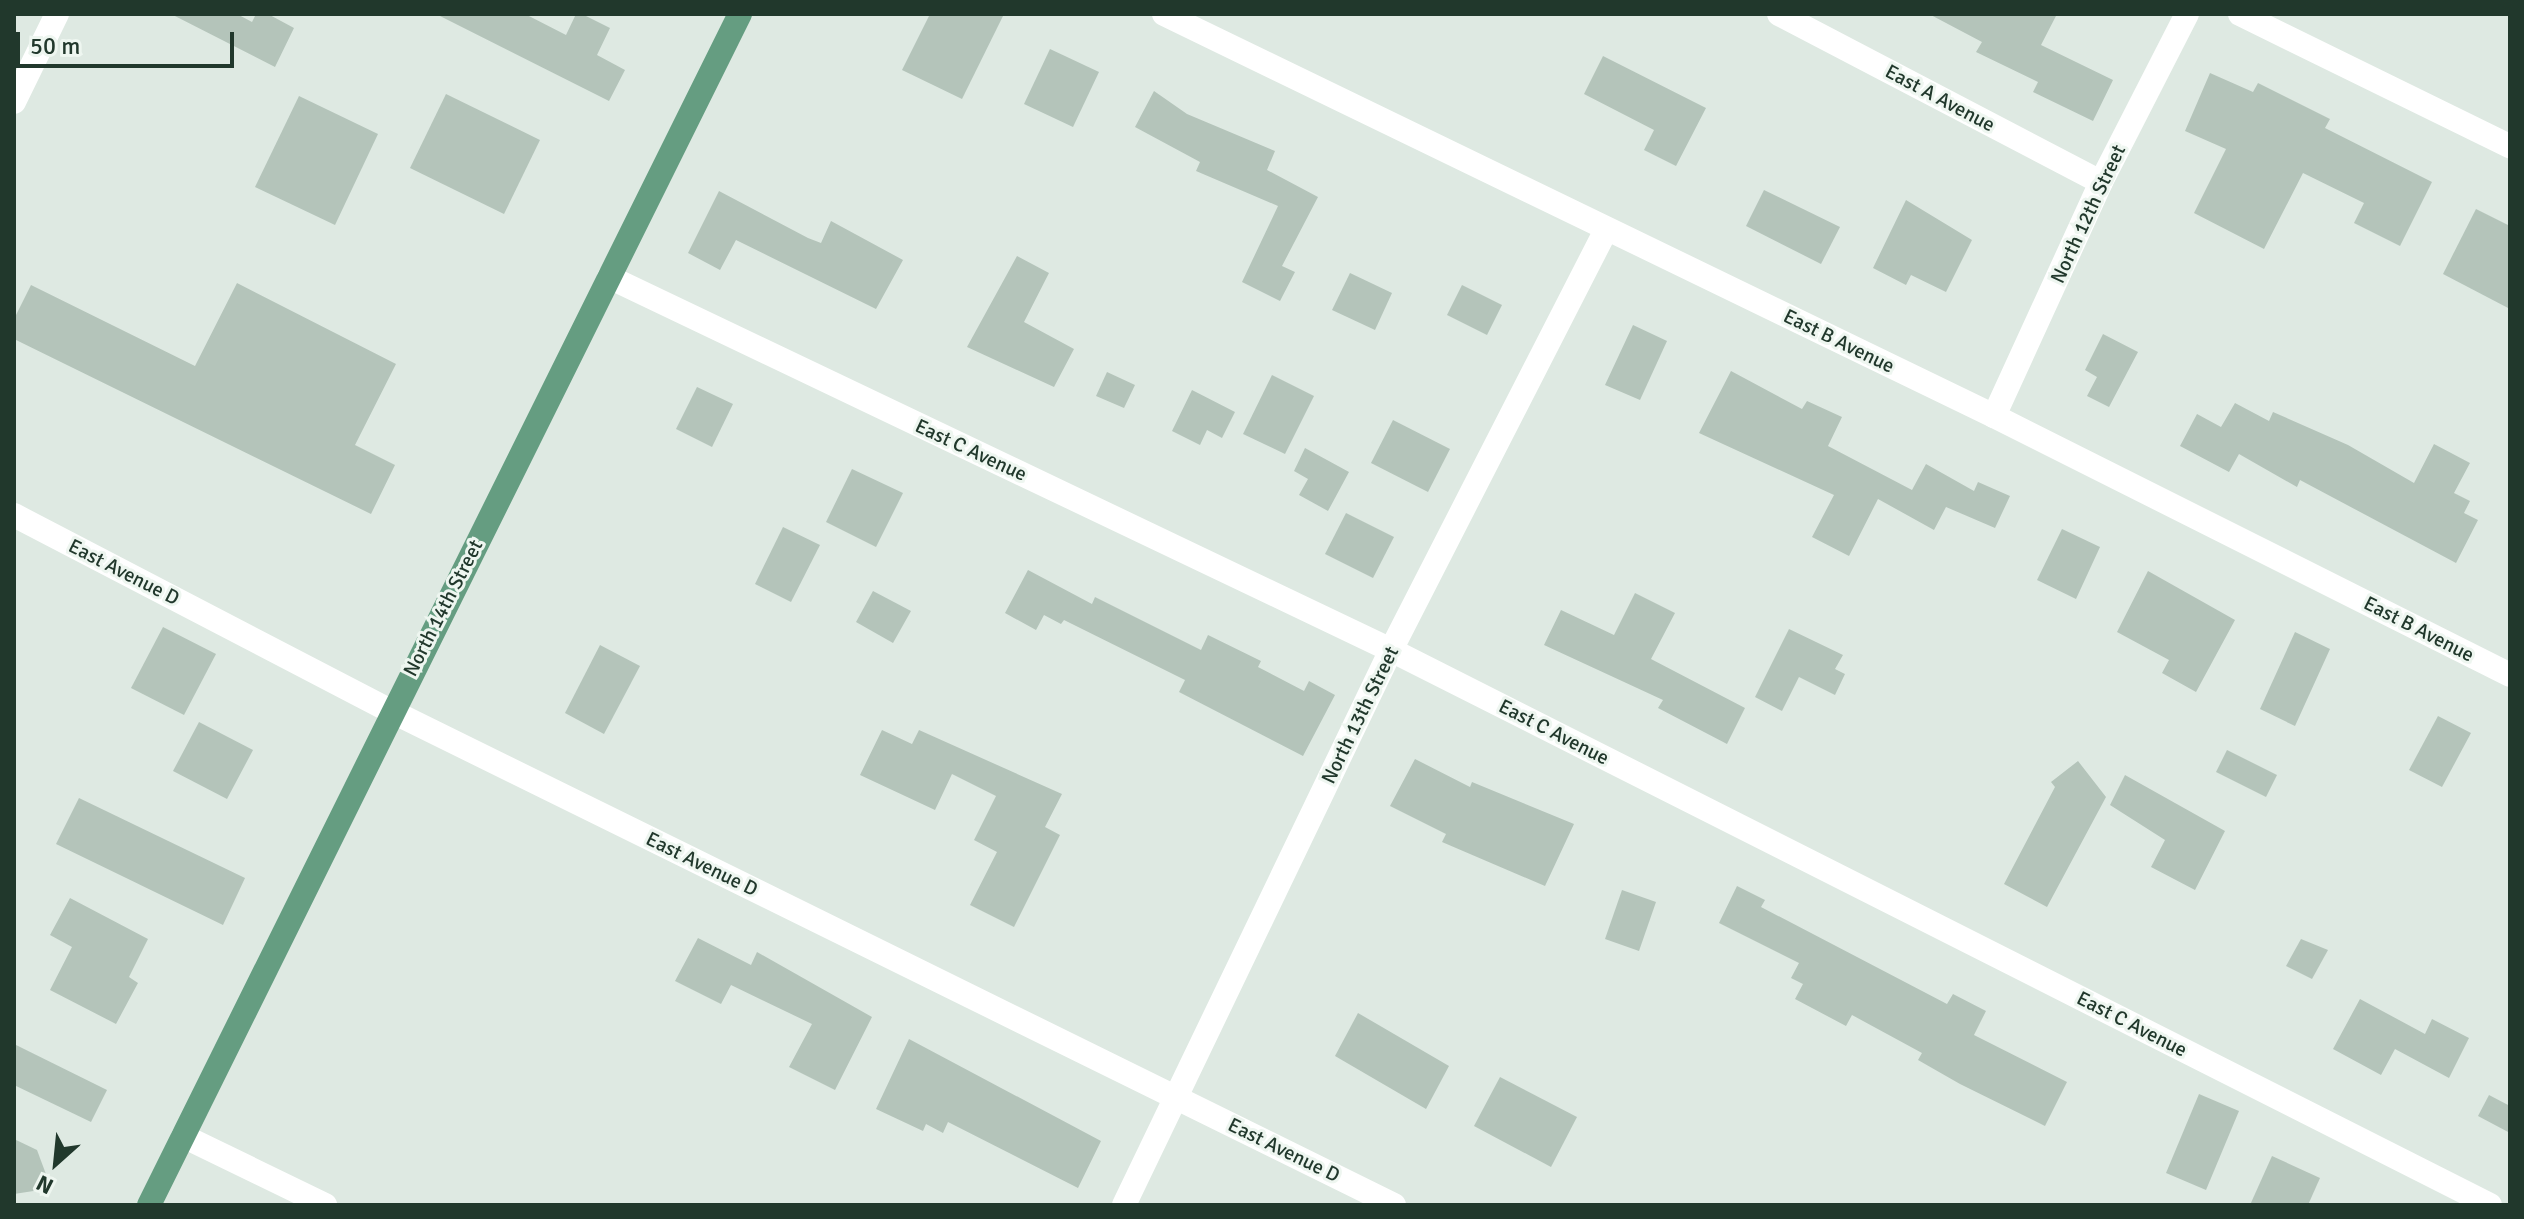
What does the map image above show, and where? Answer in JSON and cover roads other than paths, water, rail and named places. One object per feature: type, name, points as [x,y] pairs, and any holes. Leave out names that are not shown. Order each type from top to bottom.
[{"type":"main road","name":"North 14th Street","points":[[149,1205],[391,711],[740,14]]},
{"type":"street","points":[[14,102],[57,14]]},
{"type":"street","name":"East B Avenue","points":[[1164,14],[1994,416],[2510,675]]},
{"type":"street","name":"East A Avenue","points":[[1779,14],[2101,182]]},
{"type":"street","name":"North 12th Street","points":[[1994,416],[2101,182],[2187,14]]},
{"type":"street","points":[[2240,14],[2510,146]]},
{"type":"street","name":"North 13th Street","points":[[1124,1205],[1391,650],[1606,229]]},
{"type":"street","name":"East C Avenue","points":[[609,277],[1391,650],[2490,1205]]},
{"type":"street","name":"East Avenue D","points":[[14,515],[391,711],[1394,1205]]},
{"type":"street","points":[[183,1136],[325,1205]]}]
